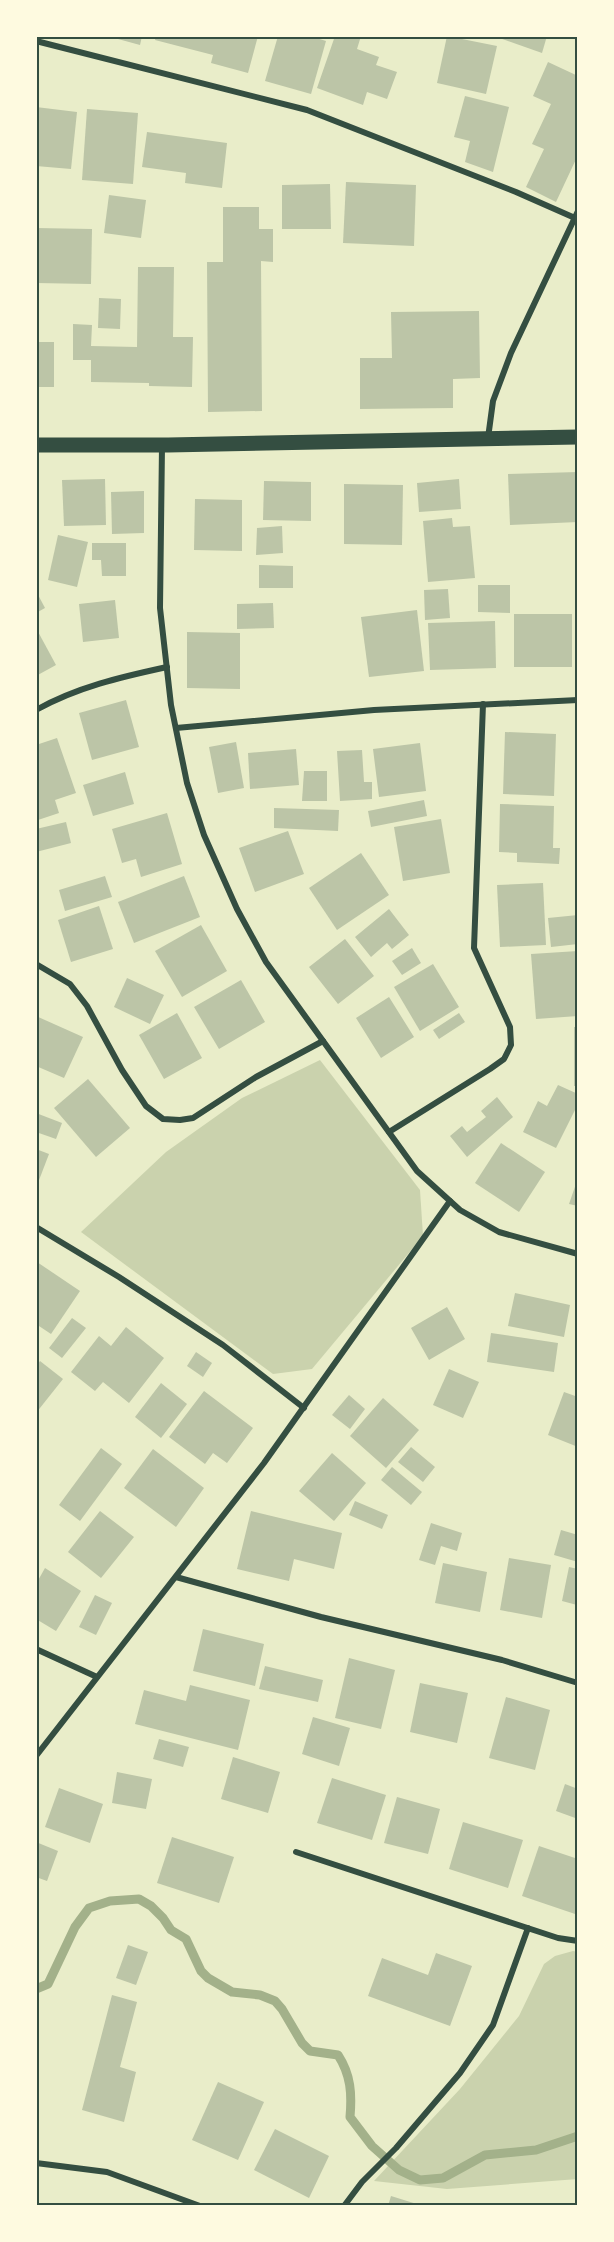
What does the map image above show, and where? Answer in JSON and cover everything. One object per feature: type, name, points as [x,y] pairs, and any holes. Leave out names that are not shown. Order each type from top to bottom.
[{"type":"main road","points":[[36,445],[162,445],[578,437]]},
{"type":"street","points":[[36,41],[307,110],[576,214],[511,353],[493,401],[488,439]]},
{"type":"street","points":[[162,445],[160,608],[176,728],[187,783],[204,835],[237,909],[266,962],[417,1171],[460,1210],[499,1232],[578,1254]]},
{"type":"street","points":[[36,710],[60,696],[105,681],[167,667]]},
{"type":"street","points":[[176,728],[374,710],[578,700]]},
{"type":"street","points":[[389,1132],[490,1069],[504,1059],[511,1045],[510,1027],[474,948],[483,704]]},
{"type":"street","points":[[36,964],[70,984],[87,1006],[122,1070],[146,1106],[163,1119],[193,1118],[256,1077],[323,1041]]},
{"type":"street","points":[[36,1756],[264,1463],[450,1201]]},
{"type":"street","points":[[36,1227],[119,1277],[223,1345],[304,1408]]},
{"type":"street","points":[[176,1577],[321,1617],[502,1660],[578,1683]]},
{"type":"street","points":[[36,1649],[97,1677]]},
{"type":"street","points":[[296,1852],[558,1938],[578,1941]]},
{"type":"street","points":[[344,2206],[362,2182],[396,2148],[460,2073],[493,2025],[528,1928]]},
{"type":"street","points":[[36,2163],[107,2172],[200,2206]]},
{"type":"green space","points":[[320,1060],[420,1190],[423,1236],[312,1369],[273,1374],[81,1232],[166,1152],[242,1098]]},
{"type":"green space","points":[[573,1951],[578,1952],[578,2179],[447,2189],[374,2181],[460,2089],[519,2016],[544,1964],[555,1956]]},
{"type":"building","points":[[107,36],[142,36],[140,45]]},
{"type":"building","points":[[156,36],[258,36],[248,73],[211,63],[213,55],[155,40]]},
{"type":"building","points":[[278,36],[310,36],[326,41],[311,94],[265,81]]},
{"type":"building","points":[[335,36],[361,36],[357,49],[379,57],[376,65],[397,72],[387,99],[367,92],[363,105],[317,88]]},
{"type":"building","points":[[447,36],[497,46],[486,94],[437,83]]},
{"type":"building","points":[[494,36],[547,36],[542,53]]},
{"type":"building","points":[[548,62],[578,76],[578,155],[556,202],[526,187],[544,149],[532,144],[551,104],[533,96]]},
{"type":"building","points":[[465,96],[509,107],[493,172],[465,162],[470,141],[454,137]]},
{"type":"building","points":[[36,107],[77,112],[71,169],[36,166]]},
{"type":"building","points":[[87,109],[138,113],[133,184],[82,180]]},
{"type":"building","points":[[147,132],[227,143],[222,188],[185,183],[186,173],[142,167]]},
{"type":"building","points":[[346,182],[416,185],[414,246],[343,243]]},
{"type":"building","points":[[330,184],[331,229],[282,229],[282,185]]},
{"type":"building","points":[[109,195],[146,200],[141,238],[104,233]]},
{"type":"building","points":[[223,207],[259,207],[259,229],[273,229],[273,262],[261,261],[262,411],[208,412],[207,262],[223,262]]},
{"type":"building","points":[[36,228],[92,229],[91,284],[36,283]]},
{"type":"building","points":[[138,267],[174,267],[173,337],[193,337],[192,387],[149,386],[149,383],[91,382],[91,360],[73,360],[73,324],[92,325],[91,346],[137,347]]},
{"type":"building","points":[[99,298],[121,299],[120,329],[98,328]]},
{"type":"building","points":[[479,311],[480,378],[453,379],[453,408],[360,409],[360,358],[392,358],[391,312]]},
{"type":"building","points":[[36,332],[39,332],[39,342],[54,342],[54,387],[36,387]]},
{"type":"building","points":[[578,472],[578,522],[510,525],[508,474]]},
{"type":"building","points":[[105,479],[106,525],[64,526],[62,480]]},
{"type":"building","points":[[459,479],[461,509],[419,512],[417,483]]},
{"type":"building","points":[[264,481],[311,482],[311,521],[263,520]]},
{"type":"building","points":[[344,484],[403,485],[402,545],[344,544]]},
{"type":"building","points":[[144,491],[144,533],[112,534],[111,492]]},
{"type":"building","points":[[195,499],[242,500],[242,551],[194,550]]},
{"type":"building","points":[[452,518],[453,527],[470,526],[475,578],[428,582],[423,521]]},
{"type":"building","points":[[282,526],[283,553],[256,555],[257,528]]},
{"type":"building","points":[[58,535],[88,542],[77,587],[48,580]]},
{"type":"building","points":[[92,543],[126,543],[126,576],[102,576],[101,560],[92,560]]},
{"type":"building","points":[[259,565],[293,566],[293,588],[259,588]]},
{"type":"building","points":[[478,585],[510,585],[510,613],[478,612]]},
{"type":"building","points":[[448,589],[450,618],[425,620],[424,590]]},
{"type":"building","points":[[36,591],[45,608],[36,613]]},
{"type":"building","points":[[115,600],[119,638],[83,642],[79,604]]},
{"type":"building","points":[[273,603],[274,628],[237,629],[237,604]]},
{"type":"building","points":[[417,610],[424,671],[369,677],[361,617]]},
{"type":"building","points":[[514,614],[572,614],[572,667],[514,667]]},
{"type":"building","points":[[495,621],[496,668],[430,670],[428,623]]},
{"type":"building","points":[[36,628],[56,665],[36,676]]},
{"type":"building","points":[[187,632],[240,633],[240,689],[187,688]]},
{"type":"building","points":[[126,700],[139,747],[92,760],[79,713]]},
{"type":"building","points":[[505,732],[556,734],[554,796],[503,794]]},
{"type":"building","points":[[57,738],[76,793],[55,800],[59,813],[38,820],[36,813],[36,745]]},
{"type":"building","points":[[236,742],[244,788],[218,793],[209,747]]},
{"type":"building","points":[[420,743],[426,791],[379,797],[373,749]]},
{"type":"building","points":[[296,749],[299,785],[250,789],[248,753]]},
{"type":"building","points":[[362,750],[364,782],[372,782],[372,799],[340,801],[337,751]]},
{"type":"building","points":[[304,771],[327,771],[327,801],[302,801]]},
{"type":"building","points":[[125,772],[134,804],[93,816],[83,785]]},
{"type":"building","points":[[424,800],[427,816],[371,827],[368,811]]},
{"type":"building","points":[[500,804],[554,806],[553,848],[560,848],[559,864],[517,862],[517,853],[499,852]]},
{"type":"building","points":[[274,808],[339,810],[338,831],[274,828]]},
{"type":"building","points":[[167,813],[182,864],[141,877],[136,859],[122,863],[112,829]]},
{"type":"building","points":[[441,819],[450,873],[403,881],[394,827]]},
{"type":"building","points":[[66,822],[71,843],[36,852],[36,829]]},
{"type":"building","points":[[288,831],[304,874],[255,892],[239,848]]},
{"type":"building","points":[[361,853],[389,895],[337,930],[309,888]]},
{"type":"building","points":[[105,876],[112,897],[65,911],[59,890]]},
{"type":"building","points":[[184,876],[200,917],[134,943],[118,902]]},
{"type":"building","points":[[543,883],[546,945],[500,947],[497,885]]},
{"type":"building","points":[[99,906],[113,949],[71,962],[58,920]]},
{"type":"building","points":[[389,909],[409,935],[392,949],[387,943],[371,957],[355,937]]},
{"type":"building","points":[[578,915],[578,944],[551,947],[548,918]]},
{"type":"building","points":[[201,925],[227,971],[182,997],[155,951]]},
{"type":"building","points":[[345,939],[374,976],[338,1004],[309,967]]},
{"type":"building","points":[[412,948],[421,963],[402,975],[392,961]]},
{"type":"building","points":[[578,951],[578,1016],[536,1019],[531,954]]},
{"type":"building","points":[[433,964],[459,1007],[420,1031],[394,987]]},
{"type":"building","points":[[127,978],[164,995],[150,1024],[114,1007]]},
{"type":"building","points":[[241,980],[265,1022],[219,1049],[194,1007]]},
{"type":"building","points":[[389,997],[414,1037],[381,1058],[356,1018]]},
{"type":"building","points":[[177,1013],[202,1058],[164,1079],[139,1035]]},
{"type":"building","points":[[459,1013],[465,1022],[439,1039],[433,1030]]},
{"type":"building","points":[[36,1016],[83,1037],[64,1078],[36,1066]]},
{"type":"building","points":[[574,1027],[578,1027],[578,1086],[574,1086]]},
{"type":"building","points":[[88,1079],[130,1128],[96,1157],[54,1108]]},
{"type":"building","points":[[558,1085],[578,1094],[578,1104],[556,1148],[523,1132],[538,1101],[547,1106]]},
{"type":"building","points":[[497,1097],[513,1117],[467,1157],[450,1136],[462,1126],[467,1132],[486,1117],[481,1111]]},
{"type":"building","points":[[36,1113],[62,1123],[56,1139],[36,1132]]},
{"type":"building","points":[[501,1143],[545,1172],[519,1212],[475,1183]]},
{"type":"building","points":[[36,1149],[49,1154],[36,1188]]},
{"type":"building","points":[[578,1178],[578,1206],[569,1204]]},
{"type":"building","points":[[37,1262],[80,1291],[51,1334],[36,1324]]},
{"type":"building","points":[[515,1293],[570,1305],[564,1337],[508,1326]]},
{"type":"building","points":[[447,1307],[465,1339],[429,1360],[411,1328]]},
{"type":"building","points":[[72,1318],[86,1328],[62,1358],[49,1348]]},
{"type":"building","points":[[126,1327],[164,1358],[129,1403],[103,1382],[95,1391],[71,1372],[99,1336],[111,1346]]},
{"type":"building","points":[[491,1333],[558,1343],[554,1372],[487,1362]]},
{"type":"building","points":[[196,1352],[212,1363],[203,1377],[187,1366]]},
{"type":"building","points":[[40,1361],[63,1379],[36,1413],[36,1367]]},
{"type":"building","points":[[449,1369],[479,1382],[463,1418],[433,1405]]},
{"type":"building","points":[[161,1383],[187,1404],[161,1438],[135,1417]]},
{"type":"building","points":[[204,1391],[253,1428],[227,1463],[213,1453],[205,1464],[169,1437]]},
{"type":"building","points":[[564,1392],[578,1397],[578,1447],[548,1435]]},
{"type":"building","points":[[349,1395],[365,1409],[350,1429],[332,1415]]},
{"type":"building","points":[[383,1398],[419,1430],[386,1468],[350,1436]]},
{"type":"building","points":[[411,1447],[435,1467],[423,1482],[398,1462]]},
{"type":"building","points":[[101,1448],[122,1464],[80,1521],[59,1505]]},
{"type":"building","points":[[153,1449],[204,1488],[176,1527],[124,1488]]},
{"type":"building","points":[[332,1453],[366,1483],[334,1521],[299,1491]]},
{"type":"building","points":[[392,1467],[422,1492],[411,1505],[381,1480]]},
{"type":"building","points":[[355,1501],[388,1515],[382,1529],[349,1515]]},
{"type":"building","points":[[100,1511],[134,1537],[101,1578],[68,1552]]},
{"type":"building","points":[[251,1511],[342,1533],[334,1569],[294,1559],[289,1581],[237,1569]]},
{"type":"building","points":[[431,1523],[462,1533],[457,1551],[441,1546],[435,1565],[419,1560]]},
{"type":"building","points":[[561,1530],[578,1535],[578,1562],[554,1555]]},
{"type":"building","points":[[509,1558],[551,1565],[542,1618],[500,1610]]},
{"type":"building","points":[[443,1563],[487,1572],[480,1612],[435,1603]]},
{"type":"building","points":[[569,1567],[578,1569],[577,1605],[562,1601]]},
{"type":"building","points":[[45,1568],[81,1591],[56,1631],[36,1619],[36,1584]]},
{"type":"building","points":[[95,1595],[112,1603],[96,1635],[79,1627]]},
{"type":"building","points":[[203,1629],[264,1644],[255,1686],[193,1671]]},
{"type":"building","points":[[349,1658],[395,1670],[381,1729],[335,1718]]},
{"type":"building","points":[[265,1666],[323,1680],[318,1702],[259,1689]]},
{"type":"building","points":[[420,1683],[468,1693],[457,1743],[410,1732]]},
{"type":"building","points":[[190,1685],[250,1700],[238,1750],[135,1724],[144,1690],[186,1701]]},
{"type":"building","points":[[506,1697],[550,1710],[535,1770],[489,1758]]},
{"type":"building","points":[[313,1717],[350,1728],[339,1766],[302,1754]]},
{"type":"building","points":[[159,1739],[189,1747],[183,1767],[153,1759]]},
{"type":"building","points":[[233,1757],[280,1772],[268,1813],[221,1799]]},
{"type":"building","points":[[117,1772],[152,1779],[146,1809],[112,1803]]},
{"type":"building","points":[[332,1778],[386,1795],[372,1840],[317,1823]]},
{"type":"building","points":[[565,1784],[578,1789],[578,1819],[556,1811]]},
{"type":"building","points":[[59,1788],[103,1804],[90,1843],[45,1827]]},
{"type":"building","points":[[397,1797],[440,1809],[428,1854],[384,1843]]},
{"type":"building","points":[[463,1822],[523,1840],[508,1888],[449,1869]]},
{"type":"building","points":[[172,1837],[234,1857],[219,1903],[157,1883]]},
{"type":"building","points":[[36,1842],[58,1851],[47,1881],[36,1877]]},
{"type":"building","points":[[539,1846],[578,1859],[578,1915],[522,1896]]},
{"type":"building","points":[[128,1945],[148,1952],[136,1985],[116,1978]]},
{"type":"building","points":[[436,1953],[472,1966],[450,2026],[368,1996],[382,1958],[428,1975]]},
{"type":"building","points":[[112,1995],[137,2002],[120,2067],[136,2072],[124,2122],[82,2110]]},
{"type":"building","points":[[218,2082],[264,2102],[238,2160],[192,2140]]},
{"type":"building","points":[[275,2129],[329,2156],[309,2198],[254,2170]]},
{"type":"building","points":[[391,2196],[420,2205],[420,2206],[388,2206]]},
{"type":"waterway","points":[[36,1989],[48,1984],[75,1927],[89,1908],[110,1901],[139,1899],[151,1906],[171,1930],[186,1939],[201,1971],[208,1978],[232,1992],[260,1995],[275,2001],[302,2043],[310,2051],[338,2055],[346,2070],[350,2085],[350,2117],[372,2146],[399,2170],[420,2180],[443,2178],[485,2155],[536,2150],[578,2136]]}]
